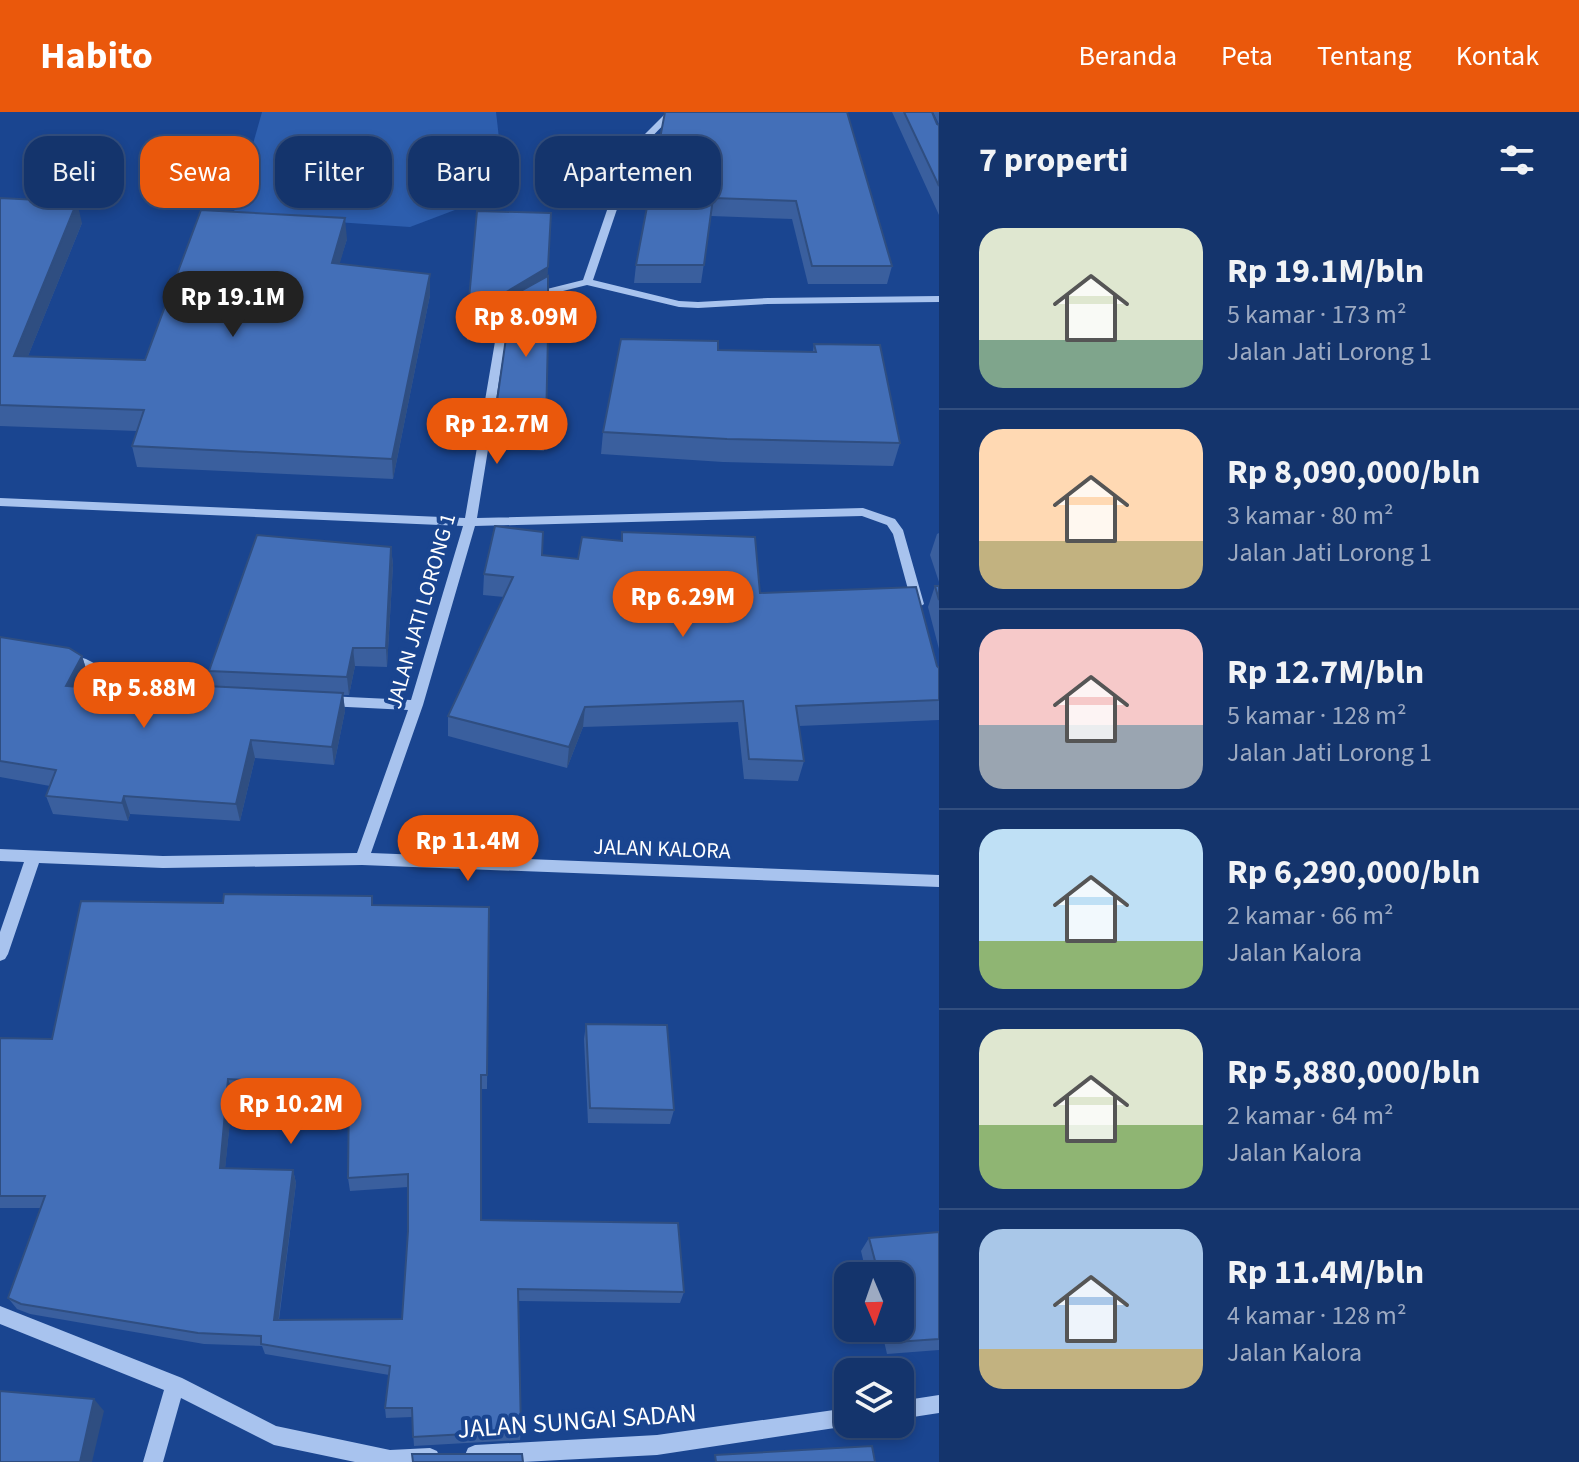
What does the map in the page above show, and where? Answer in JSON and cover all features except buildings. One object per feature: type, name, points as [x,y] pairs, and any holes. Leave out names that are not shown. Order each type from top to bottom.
[{"type":"street","points":[[672,112],[632,152],[587,282],[679,304],[698,305],[939,299]]},
{"type":"street","name":"JALAN JATI LORONG 1","points":[[362,859],[416,705],[470,522],[504,318],[551,291],[587,282]]},
{"type":"street","points":[[0,502],[470,522],[846,511],[872,514],[891,522],[899,533],[923,625]]},
{"type":"street","points":[[53,656],[79,660],[118,683],[150,692],[219,698]]},
{"type":"street","points":[[306,700],[416,705]]},
{"type":"street","name":"JALAN KALORA","points":[[0,855],[163,862],[362,859],[939,881]]},
{"type":"street","points":[[0,954],[33,858]]},
{"type":"street","name":"JALAN SUNGAI SADAN","points":[[0,1315],[175,1385],[274,1435],[390,1460],[658,1453],[834,1420]]},
{"type":"street","points":[[153,1462],[175,1385]]},
{"type":"street","points":[[914,1408],[939,1404]]},
{"type":"shaded area","points":[[262,112],[496,112],[499,136],[408,136],[408,208],[460,208],[410,227],[233,215],[235,208],[259,208],[259,136],[255,136]]}]
